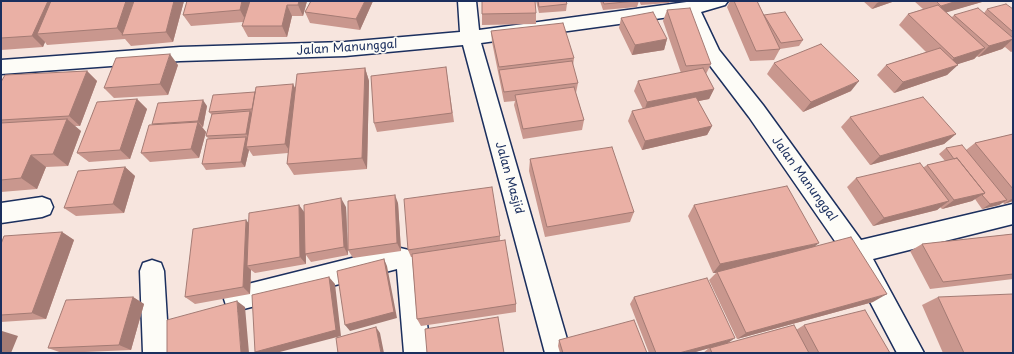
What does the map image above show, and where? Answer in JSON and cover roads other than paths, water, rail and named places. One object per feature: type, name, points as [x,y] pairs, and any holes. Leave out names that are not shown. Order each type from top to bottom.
[{"type":"street","name":"Jalan Masjid","points":[[467,1],[470,38],[558,353]]},
{"type":"street","name":"Jalan Manunggal","points":[[1,67],[180,54],[345,49],[470,38],[691,8],[719,1]]},
{"type":"street","name":"Jalan Manunggal","points":[[691,8],[696,25],[712,54],[756,111],[856,252],[911,353]]},
{"type":"street","points":[[1,213],[42,207]]},
{"type":"street","points":[[856,252],[1013,214]]},
{"type":"street","points":[[236,299],[396,258],[405,259],[409,263],[417,353]]},
{"type":"street","points":[[152,271],[156,353]]}]
